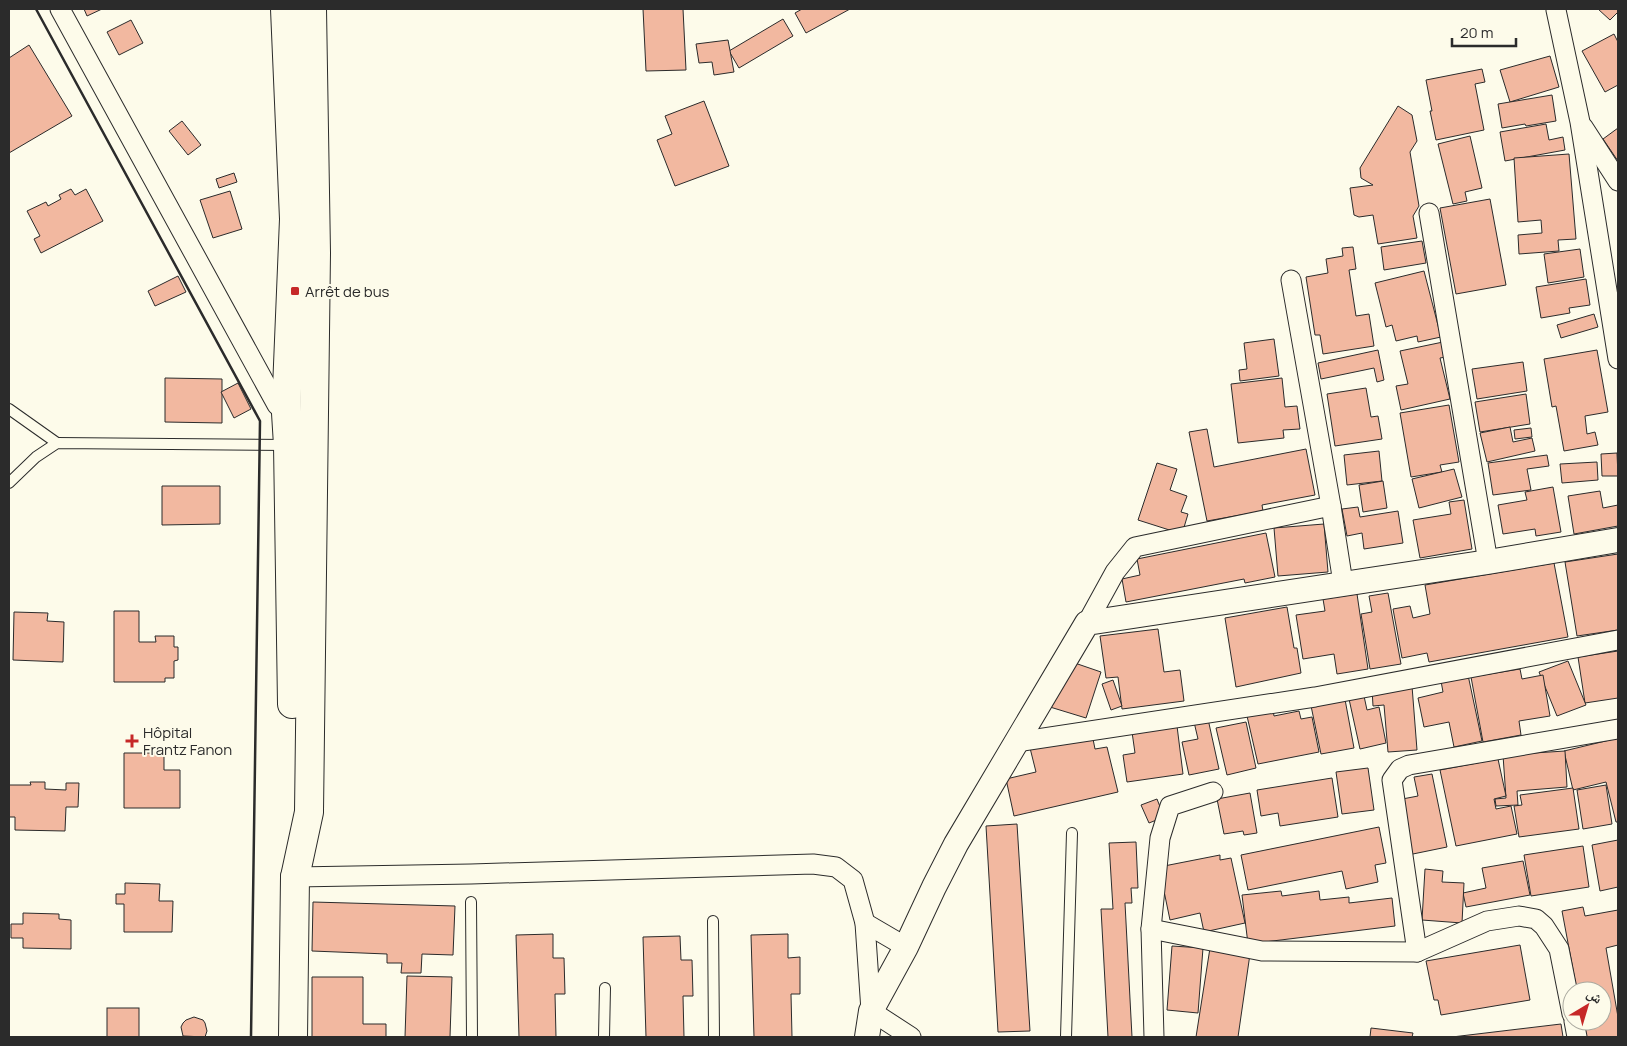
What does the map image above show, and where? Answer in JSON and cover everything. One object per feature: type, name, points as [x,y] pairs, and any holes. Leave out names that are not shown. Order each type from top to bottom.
[{"type":"main road","points":[[285,9],[294,219],[286,413],[296,877],[293,1037]]},
{"type":"main road","points":[[296,877],[309,812],[316,226],[312,9]]},
{"type":"street","points":[[60,9],[277,405],[295,418],[314,422]]},
{"type":"street","points":[[1556,10],[1580,122],[1618,359]]},
{"type":"street","points":[[1580,122],[1618,181]]},
{"type":"street","points":[[1429,213],[1488,562]]},
{"type":"street","points":[[1291,280],[1343,583]]},
{"type":"street","points":[[871,1011],[906,947],[956,844],[1088,623],[1115,572],[1135,547],[1331,506]]},
{"type":"street","points":[[1088,623],[1488,562],[1618,540]]},
{"type":"street","points":[[1016,742],[1315,697],[1618,640]]},
{"type":"street","points":[[1417,952],[1392,780],[1400,770],[1409,765],[1618,728]]},
{"type":"street","points":[[1154,1037],[1151,930],[1160,838],[1170,806],[1176,802],[1213,792]]},
{"type":"street","points":[[296,877],[813,864],[836,867],[853,880],[865,923],[871,1011],[867,1037]]},
{"type":"street","points":[[1151,930],[1262,951],[1417,952],[1487,921],[1518,916],[1536,919],[1544,926],[1559,949],[1565,981]]},
{"type":"street","points":[[865,923],[906,947]]},
{"type":"street","points":[[871,1011],[911,1037]]},
{"type":"lane","points":[[9,409],[58,443]]},
{"type":"lane","points":[[9,483],[36,457],[58,443],[288,445]]},
{"type":"lane","points":[[1066,1037],[1072,833]]},
{"type":"lane","points":[[471,902],[472,1037]]},
{"type":"lane","points":[[713,921],[714,1037]]},
{"type":"lane","points":[[604,1037],[605,988]]},
{"type":"building","points":[[84,9],[102,9],[87,16]]},
{"type":"building","points":[[643,9],[683,9],[686,70],[646,71]]},
{"type":"building","points":[[802,9],[850,9],[806,33],[795,13]]},
{"type":"building","points":[[1598,9],[1618,9],[1618,12],[1610,20]]},
{"type":"building","points":[[783,19],[793,36],[739,68],[729,51]]},
{"type":"building","points":[[131,20],[143,43],[119,55],[107,32]]},
{"type":"building","points":[[1614,34],[1618,42],[1618,85],[1605,92],[1582,51]]},
{"type":"building","points":[[728,40],[734,72],[714,75],[712,62],[699,63],[696,44]]},
{"type":"building","points":[[29,45],[72,116],[9,153],[9,58]]},
{"type":"building","points":[[1550,56],[1559,87],[1510,102],[1500,70]]},
{"type":"building","points":[[1482,69],[1485,82],[1475,84],[1484,130],[1436,140],[1426,80]]},
{"type":"building","points":[[1552,95],[1556,121],[1502,128],[1498,104]]},
{"type":"building","points":[[704,101],[729,166],[675,186],[657,140],[672,134],[665,116]]},
{"type":"building","points":[[1398,106],[1412,115],[1417,141],[1410,152],[1419,206],[1413,216],[1417,238],[1378,244],[1373,215],[1359,217],[1354,215],[1350,188],[1373,185],[1361,178],[1360,168]]},
{"type":"building","points":[[182,121],[201,145],[188,155],[169,131]]},
{"type":"building","points":[[1546,124],[1549,140],[1563,137],[1565,150],[1505,161],[1500,132]]},
{"type":"building","points":[[1618,128],[1618,161],[1603,139]]},
{"type":"building","points":[[1470,136],[1482,188],[1465,192],[1467,201],[1453,204],[1438,144]]},
{"type":"building","points":[[1569,154],[1576,239],[1558,240],[1559,251],[1519,254],[1518,235],[1542,233],[1541,220],[1518,222],[1514,158]]},
{"type":"building","points":[[234,173],[237,182],[219,188],[216,179]]},
{"type":"building","points":[[71,189],[75,195],[86,189],[103,221],[41,253],[34,239],[40,236],[27,211],[46,202],[48,206],[61,199],[59,195]]},
{"type":"building","points":[[230,191],[242,229],[213,238],[200,200]]},
{"type":"building","points":[[1490,199],[1506,285],[1456,294],[1440,208]]},
{"type":"building","points":[[1422,241],[1426,263],[1384,270],[1381,247]]},
{"type":"building","points":[[1353,247],[1356,269],[1349,270],[1356,316],[1369,314],[1374,346],[1323,354],[1320,335],[1315,335],[1306,277],[1328,273],[1326,259],[1343,256],[1342,248]]},
{"type":"building","points":[[1580,249],[1584,277],[1548,283],[1544,254]]},
{"type":"building","points":[[1424,271],[1441,337],[1418,342],[1417,336],[1396,341],[1392,325],[1386,327],[1375,283]]},
{"type":"building","points":[[178,276],[186,292],[155,306],[148,291]]},
{"type":"building","points":[[1586,279],[1590,305],[1569,308],[1570,313],[1541,318],[1536,287]]},
{"type":"building","points":[[1594,314],[1598,327],[1561,338],[1557,325]]},
{"type":"building","points":[[1274,339],[1279,376],[1240,381],[1239,370],[1247,369],[1244,343]]},
{"type":"building","points":[[1443,342],[1446,357],[1440,358],[1450,399],[1401,410],[1396,386],[1408,384],[1400,351]]},
{"type":"building","points":[[1378,350],[1384,380],[1377,382],[1374,368],[1321,379],[1318,363]]},
{"type":"building","points":[[1597,350],[1608,412],[1585,416],[1587,434],[1595,432],[1598,445],[1564,451],[1556,406],[1552,407],[1544,359]]},
{"type":"building","points":[[1523,362],[1527,391],[1477,399],[1472,369]]},
{"type":"building","points":[[165,378],[222,379],[222,423],[165,422]]},
{"type":"building","points":[[1282,378],[1285,407],[1297,406],[1300,429],[1283,430],[1284,438],[1238,443],[1231,384]]},
{"type":"building","points":[[238,383],[251,409],[234,418],[221,392]]},
{"type":"building","points":[[1366,388],[1371,417],[1378,416],[1382,439],[1335,446],[1327,394]]},
{"type":"building","points":[[1526,394],[1530,424],[1480,432],[1475,402]]},
{"type":"building","points":[[1449,405],[1459,462],[1440,465],[1442,472],[1411,477],[1400,413]]},
{"type":"building","points":[[1510,427],[1513,442],[1532,438],[1535,451],[1487,462],[1480,433]]},
{"type":"building","points":[[1531,428],[1532,437],[1515,439],[1514,430]]},
{"type":"building","points":[[1207,429],[1214,467],[1306,449],[1315,495],[1262,505],[1263,511],[1207,521],[1189,432]]},
{"type":"building","points":[[1379,451],[1382,481],[1347,485],[1344,455]]},
{"type":"building","points":[[1617,453],[1618,476],[1602,476],[1601,454]]},
{"type":"building","points":[[1547,455],[1549,466],[1527,469],[1531,490],[1493,495],[1488,463]]},
{"type":"building","points":[[1597,462],[1598,480],[1562,483],[1560,464]]},
{"type":"building","points":[[1157,463],[1177,469],[1170,490],[1187,496],[1181,512],[1188,514],[1182,534],[1138,520]]},
{"type":"building","points":[[1454,469],[1462,497],[1419,508],[1412,479]]},
{"type":"building","points":[[1383,481],[1387,508],[1363,512],[1359,485]]},
{"type":"building","points":[[162,486],[220,486],[220,524],[162,525]]},
{"type":"building","points":[[1553,487],[1561,532],[1536,536],[1535,529],[1503,534],[1498,505],[1527,500],[1525,492]]},
{"type":"building","points":[[1600,491],[1603,508],[1618,505],[1618,526],[1574,534],[1568,496]]},
{"type":"building","points":[[1464,500],[1472,549],[1420,558],[1413,520],[1451,514],[1449,502]]},
{"type":"building","points":[[1358,507],[1360,517],[1398,511],[1403,543],[1364,549],[1362,533],[1347,536],[1342,509]]},
{"type":"building","points":[[1324,524],[1328,572],[1278,576],[1274,528]]},
{"type":"building","points":[[1266,533],[1275,577],[1245,583],[1244,579],[1126,602],[1122,579],[1140,575],[1137,559]]},
{"type":"building","points":[[1618,554],[1618,630],[1577,636],[1565,562]]},
{"type":"building","points":[[1554,563],[1568,637],[1429,662],[1427,653],[1402,658],[1393,609],[1410,606],[1413,618],[1430,614],[1425,585]]},
{"type":"building","points":[[1388,593],[1401,664],[1370,669],[1361,614],[1372,612],[1369,596]]},
{"type":"building","points":[[1357,594],[1368,669],[1337,674],[1334,654],[1303,659],[1296,615],[1325,611],[1323,599]]},
{"type":"building","points":[[1287,607],[1294,648],[1297,648],[1301,673],[1236,687],[1225,618]]},
{"type":"building","points":[[114,611],[139,611],[139,642],[156,642],[155,636],[174,636],[174,647],[178,647],[178,660],[174,661],[174,678],[165,678],[165,682],[114,682]]},
{"type":"building","points":[[14,612],[48,613],[47,621],[64,622],[63,662],[13,660]]},
{"type":"building","points":[[1158,629],[1164,672],[1180,670],[1184,701],[1122,709],[1118,677],[1106,678],[1100,636]]},
{"type":"building","points":[[1618,651],[1618,698],[1585,703],[1578,657]]},
{"type":"building","points":[[1066,660],[1101,672],[1086,718],[1050,707]]},
{"type":"building","points":[[1568,661],[1586,705],[1557,716],[1539,672]]},
{"type":"building","points":[[1520,669],[1522,679],[1543,675],[1550,716],[1519,721],[1521,735],[1483,742],[1471,677]]},
{"type":"building","points":[[1468,675],[1482,741],[1454,747],[1449,722],[1424,727],[1418,698],[1443,692],[1441,681]]},
{"type":"building","points":[[1113,680],[1122,706],[1111,710],[1102,684]]},
{"type":"building","points":[[1412,686],[1417,750],[1388,752],[1384,705],[1373,706],[1372,689]]},
{"type":"building","points":[[1344,694],[1354,748],[1321,754],[1310,701]]},
{"type":"building","points":[[1364,696],[1367,710],[1379,707],[1386,743],[1360,749],[1349,699]]},
{"type":"building","points":[[1273,710],[1274,716],[1299,711],[1301,719],[1312,717],[1319,752],[1258,764],[1247,716]]},
{"type":"building","points":[[1208,719],[1219,769],[1189,775],[1182,742],[1198,739],[1194,722]]},
{"type":"building","points":[[1246,722],[1256,768],[1227,775],[1216,728]]},
{"type":"building","points":[[1177,726],[1183,774],[1127,782],[1123,755],[1135,753],[1132,732]]},
{"type":"building","points":[[1092,734],[1095,749],[1107,747],[1118,792],[1014,816],[1006,779],[1036,772],[1030,748]]},
{"type":"building","points":[[1618,738],[1618,822],[1616,822],[1606,782],[1573,790],[1564,751]]},
{"type":"building","points":[[1565,751],[1567,787],[1517,791],[1518,805],[1496,806],[1495,799],[1506,798],[1503,755]]},
{"type":"building","points":[[124,753],[164,753],[164,770],[180,770],[180,808],[124,808]]},
{"type":"building","points":[[1498,759],[1506,796],[1494,799],[1496,809],[1511,806],[1517,834],[1456,846],[1440,770]]},
{"type":"building","points":[[1368,768],[1374,810],[1342,814],[1336,772]]},
{"type":"building","points":[[1432,774],[1447,847],[1408,855],[1397,800],[1418,796],[1414,777]]},
{"type":"building","points":[[1332,778],[1338,817],[1280,826],[1278,813],[1261,816],[1257,790]]},
{"type":"building","points":[[30,782],[45,782],[45,789],[66,790],[66,783],[79,783],[78,807],[66,807],[65,831],[15,830],[15,817],[9,817],[9,785],[31,785]]},
{"type":"building","points":[[1606,785],[1612,824],[1583,829],[1577,790]]},
{"type":"building","points":[[1573,788],[1579,829],[1519,837],[1514,806],[1522,805],[1520,795]]},
{"type":"building","points":[[1250,793],[1257,833],[1244,835],[1243,831],[1224,834],[1217,799]]},
{"type":"building","points":[[1157,799],[1164,817],[1149,823],[1141,805]]},
{"type":"building","points":[[1017,824],[1030,1031],[998,1032],[986,826]]},
{"type":"building","points":[[1379,827],[1386,863],[1375,865],[1378,882],[1346,889],[1342,871],[1248,890],[1241,855]]},
{"type":"building","points":[[1618,840],[1618,887],[1600,891],[1592,845]]},
{"type":"building","points":[[1136,842],[1138,888],[1131,888],[1132,903],[1125,903],[1132,1037],[1108,1037],[1101,909],[1113,909],[1109,843]]},
{"type":"building","points":[[1583,846],[1589,887],[1531,896],[1524,855]]},
{"type":"building","points":[[1220,855],[1220,860],[1231,858],[1245,923],[1204,932],[1200,913],[1170,920],[1159,867]]},
{"type":"building","points":[[1523,861],[1530,895],[1466,907],[1463,893],[1486,888],[1482,868]]},
{"type":"building","points":[[1425,869],[1443,871],[1442,882],[1464,883],[1462,923],[1422,920]]},
{"type":"building","points":[[125,883],[160,884],[159,901],[173,901],[172,932],[124,932],[124,904],[116,904],[116,894],[125,894]]},
{"type":"building","points":[[1281,891],[1282,896],[1319,891],[1320,900],[1349,897],[1349,903],[1392,898],[1395,926],[1248,944],[1242,895]]},
{"type":"building","points":[[313,902],[455,906],[453,955],[422,954],[421,973],[401,973],[402,963],[387,963],[387,954],[312,951]]},
{"type":"building","points":[[1583,907],[1585,916],[1618,910],[1618,945],[1606,948],[1612,981],[1575,981],[1562,911]]},
{"type":"building","points":[[23,913],[59,914],[59,919],[71,920],[71,949],[23,948],[23,938],[11,938],[11,924],[23,924]]},
{"type":"building","points":[[553,934],[553,958],[564,958],[565,994],[555,994],[556,1037],[519,1037],[516,935]]},
{"type":"building","points":[[788,934],[788,958],[800,957],[800,994],[791,994],[792,1037],[754,1037],[751,935]]},
{"type":"building","points":[[680,936],[681,960],[692,960],[693,996],[683,996],[684,1037],[646,1037],[643,937]]},
{"type":"building","points":[[1520,945],[1530,1000],[1441,1015],[1438,1000],[1434,1000],[1426,961]]},
{"type":"building","points":[[1172,946],[1203,948],[1198,1013],[1167,1010]]},
{"type":"building","points":[[1210,948],[1250,954],[1238,1037],[1196,1037]]},
{"type":"building","points":[[407,976],[452,977],[450,1037],[405,1037]]},
{"type":"building","points":[[312,977],[363,977],[363,1024],[386,1024],[386,1037],[312,1037]]},
{"type":"building","points":[[1612,982],[1618,1017],[1618,1037],[1585,1037],[1584,1031],[1612,1031]]},
{"type":"building","points":[[107,1008],[139,1008],[139,1037],[107,1037]]},
{"type":"building","points":[[194,1017],[203,1020],[205,1023],[207,1031],[205,1037],[183,1036],[181,1027],[183,1023]]},
{"type":"building","points":[[1561,1024],[1563,1037],[1452,1037]]},
{"type":"building","points":[[1371,1028],[1413,1033],[1412,1037],[1370,1037]]},
{"type":"wall","points":[[36,9],[260,421],[251,1037]]},
{"type":"place","name":"Arrêt de bus","points":[[295,291]]},
{"type":"place","name":"Hôpital Frantz Fanon","points":[[132,741]]}]
